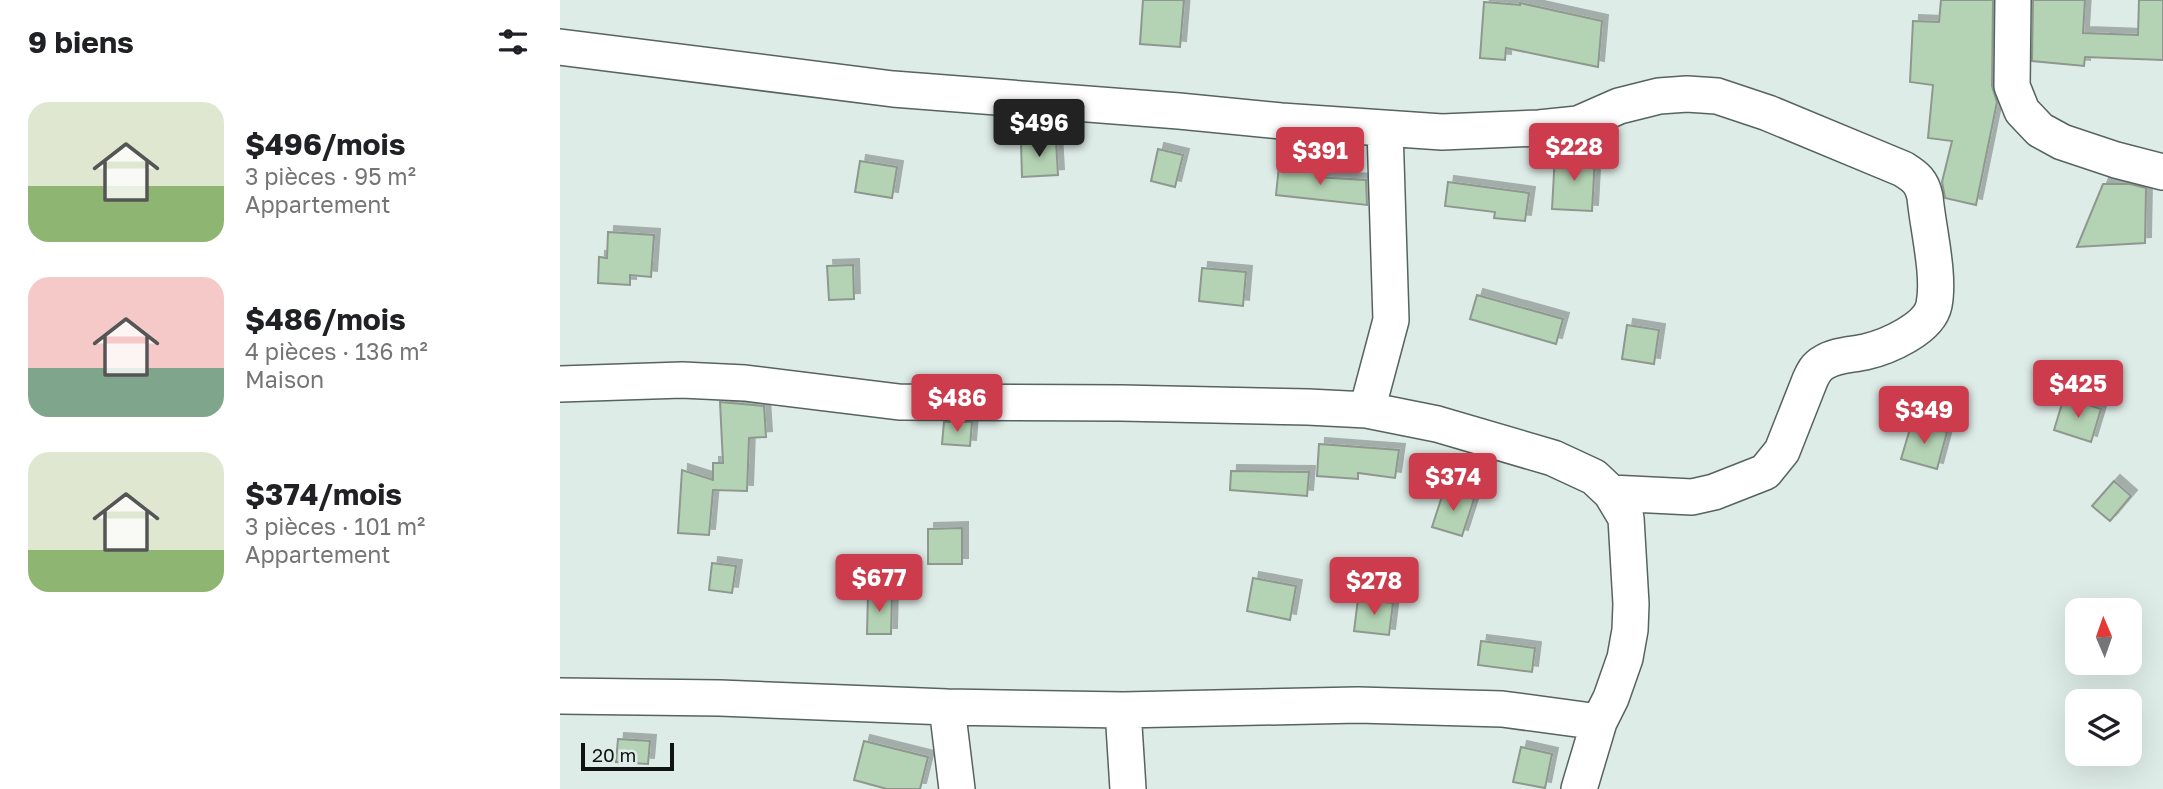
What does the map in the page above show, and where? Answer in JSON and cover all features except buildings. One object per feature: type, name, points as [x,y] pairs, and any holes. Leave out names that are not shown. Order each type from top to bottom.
[{"type":"street","points":[[2013,0],[2012,86],[2022,111],[2040,130],[2062,142],[2163,172]]},
{"type":"street","points":[[560,47],[893,89],[1442,132],[1577,124],[1619,106],[1659,96],[1717,96],[1768,113],[1903,169],[1916,178],[1922,185],[1935,285],[1934,306],[1929,318],[1915,331],[1880,346],[1825,361],[1816,369],[1782,451],[1765,472],[1714,492],[1692,497],[1611,492]]},
{"type":"street","points":[[1367,410],[1391,320],[1385,129]]},
{"type":"street","points":[[560,384],[682,380],[745,383],[899,402],[1121,403],[1367,410],[1437,424],[1553,458],[1594,477],[1611,492],[1626,519],[1630,630],[1625,658],[1599,722],[1579,789]]},
{"type":"street","points":[[560,696],[1123,710],[1358,705],[1502,709],[1599,722]]},
{"type":"street","points":[[947,707],[957,789]]},
{"type":"street","points":[[1123,710],[1128,789]]}]
